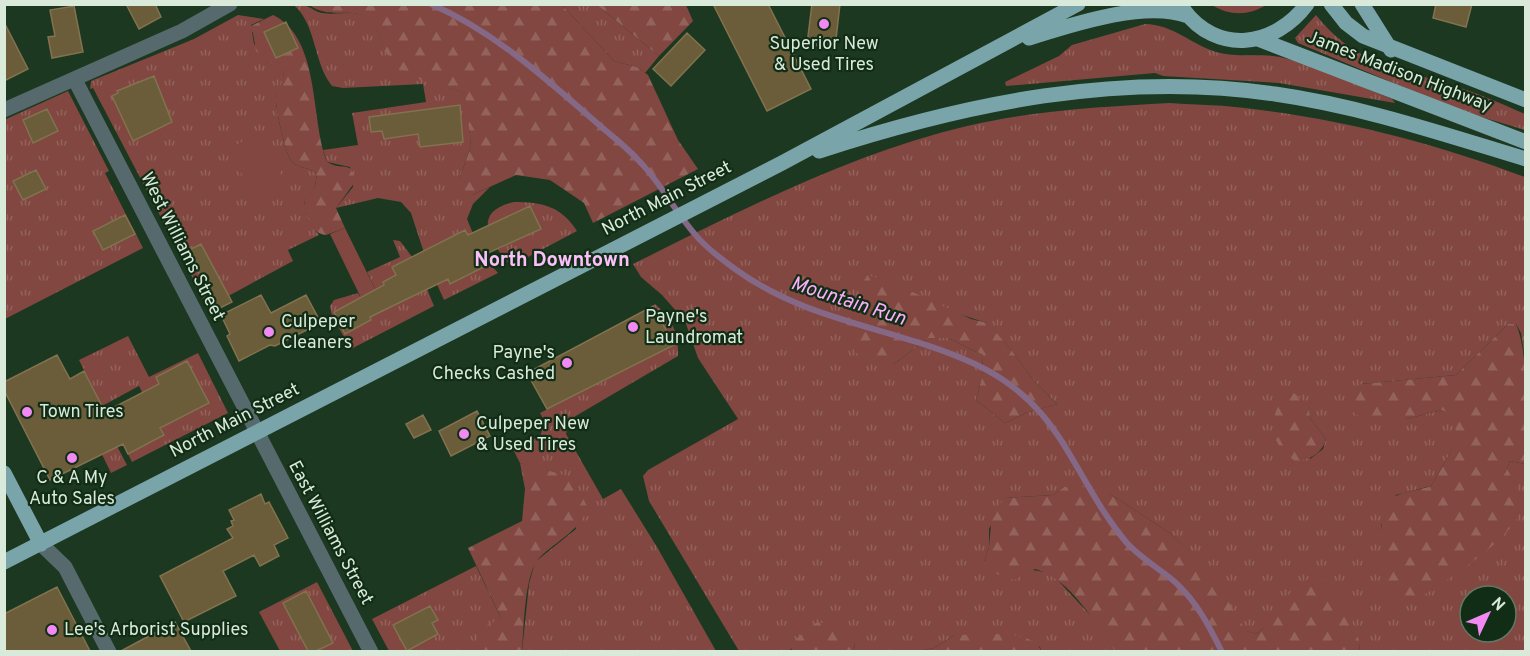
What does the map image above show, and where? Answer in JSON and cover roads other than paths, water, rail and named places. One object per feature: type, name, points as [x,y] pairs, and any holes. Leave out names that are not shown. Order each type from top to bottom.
[{"type":"main road","name":"North Main Street","points":[[4,562],[782,163],[1078,4]]},
{"type":"main road","name":"North Main Street","points":[[995,49],[1126,8],[1150,5],[1184,10],[1199,26],[1220,37],[1243,41],[1258,39],[1286,27],[1307,4]]},
{"type":"main road","name":"James Madison Highway","points":[[1331,4],[1353,29],[1391,50],[1465,74],[1526,100]]},
{"type":"main road","points":[[1362,4],[1391,50]]},
{"type":"main road","name":"James Madison Highway","points":[[1258,39],[1526,142]]},
{"type":"main road","points":[[782,163],[863,136],[966,109],[1109,87],[1174,86],[1213,87],[1313,100],[1373,114],[1526,159]]},
{"type":"main road","points":[[4,473],[40,544]]},
{"type":"street","points":[[4,110],[75,80],[217,14],[230,4]]},
{"type":"street","name":"West Williams Street","points":[[75,80],[256,432]]},
{"type":"street","name":"East Williams Street","points":[[256,432],[371,651]]},
{"type":"street","points":[[40,544],[65,567],[109,651]]},
{"type":"waterway","name":"Mountain Run","points":[[431,4],[477,28],[498,42],[620,143],[649,172],[694,233],[735,269],[763,287],[792,301],[822,313],[945,352],[975,364],[1005,381],[1028,400],[1047,421],[1063,443],[1107,517],[1126,542],[1169,577],[1190,598],[1222,652]]},
{"type":"place","name":"Superior New & Used Tires","points":[[824,24]]},
{"type":"place","name":"Payne's Laundromat","points":[[633,327]]},
{"type":"place","name":"Culpeper Cleaners","points":[[269,332]]},
{"type":"place","name":"Payne's Checks Cashed","points":[[567,363]]},
{"type":"place","name":"Town Tires","points":[[27,412]]},
{"type":"place","name":"Culpeper New & Used Tires","points":[[464,434]]},
{"type":"place","name":"C & A My Auto Sales","points":[[72,458]]},
{"type":"place","name":"Lee's Arborist Supplies","points":[[52,630]]},
{"type":"district","name":"North Downtown","points":[[552,261]]}]
